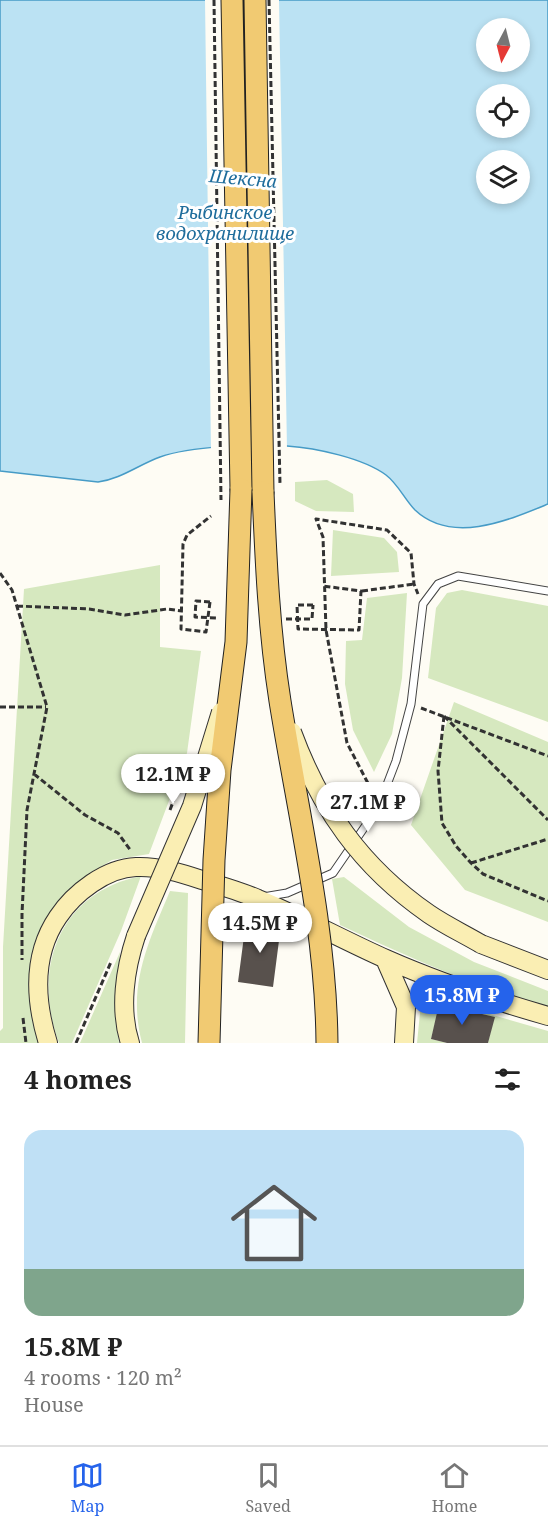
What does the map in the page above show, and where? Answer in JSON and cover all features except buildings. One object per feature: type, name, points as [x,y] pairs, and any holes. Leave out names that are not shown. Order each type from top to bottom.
[{"type":"main road","points":[[209,1043],[214,860],[220,770],[236,642],[241,489],[232,0]]},
{"type":"main road","points":[[255,0],[263,492],[272,642],[317,917],[327,999],[327,1043]]},
{"type":"main road","points":[[130,1043],[124,1016],[124,998],[126,974],[136,936],[192,806],[230,681]]},
{"type":"main road","points":[[280,700],[306,769],[319,796],[367,860],[398,890],[430,915],[481,944],[548,970]]},
{"type":"main road","points":[[48,1043],[40,1010],[38,989],[42,948],[53,924],[78,895],[101,878],[116,871],[135,867],[154,867],[187,875],[256,898],[385,959],[484,997],[548,1016]]},
{"type":"main road","points":[[385,959],[406,1007],[404,1043]]},
{"type":"lane","points":[[256,898],[287,893],[333,873],[378,804],[396,761],[411,704],[423,604],[438,584],[458,576],[548,591]]},
{"type":"path","points":[[214,0],[221,502]]},
{"type":"path","points":[[269,0],[280,489]]},
{"type":"path","points":[[211,516],[187,535],[183,544],[182,629],[206,632],[210,602],[196,601],[195,617],[220,619],[221,608]]},
{"type":"path","points":[[378,804],[347,744],[327,630],[323,586],[323,537],[316,519],[387,530],[411,553],[414,584],[423,604]]},
{"type":"path","points":[[0,573],[12,590],[47,707],[27,810],[22,962]]},
{"type":"path","points":[[323,586],[361,591],[414,584]]},
{"type":"path","points":[[286,630],[285,619],[312,619],[313,605],[297,605],[298,629],[359,630],[361,591]]},
{"type":"path","points":[[17,606],[89,609],[124,615],[167,609],[183,611]]},
{"type":"path","points":[[411,704],[548,756]]},
{"type":"path","points":[[0,707],[47,707]]},
{"type":"path","points":[[444,716],[548,820]]},
{"type":"path","points":[[444,716],[438,771],[442,823],[456,846],[483,874],[548,901]]},
{"type":"path","points":[[34,774],[85,815],[118,833],[134,855]]},
{"type":"path","points":[[169,814],[177,792]]},
{"type":"path","points":[[471,863],[548,839]]},
{"type":"path","points":[[76,1043],[111,962]]},
{"type":"path","points":[[22,1009],[26,1043]]},
{"type":"green space","points":[[327,480],[353,494],[354,512],[316,511],[295,501],[295,482]]},
{"type":"green space","points":[[333,530],[384,538],[397,552],[399,572],[331,576]]},
{"type":"green space","points":[[160,565],[160,647],[201,651],[187,753],[149,854],[112,860],[89,874],[73,891],[42,936],[43,1043],[0,1043],[0,1031],[3,1028],[3,947],[24,589]]},
{"type":"green space","points":[[462,590],[548,606],[548,722],[428,678],[436,608],[447,593]]},
{"type":"green space","points":[[407,593],[402,678],[392,734],[374,772],[353,730],[345,684],[346,641],[362,640],[367,598]]},
{"type":"green space","points":[[454,702],[548,742],[548,922],[465,890],[411,825]]},
{"type":"green space","points":[[141,876],[121,931],[72,1043],[59,1043],[51,1015],[48,988],[51,962],[59,938],[72,916],[90,898],[113,885]]},
{"type":"green space","points":[[344,877],[409,927],[474,962],[548,991],[548,1007],[442,971],[340,925],[332,879]]},
{"type":"green space","points":[[170,891],[188,893],[185,1043],[142,1043],[138,1022],[138,984],[154,929]]},
{"type":"green space","points":[[120,952],[115,1011],[119,1043],[80,1043]]},
{"type":"green space","points":[[413,992],[548,1031],[548,1043],[488,1043],[494,1017],[440,1004],[431,1039],[447,1043],[417,1043],[420,1013]]},
{"type":"water","name":"Рыбинское водохранилище","points":[[0,0],[548,0],[548,504],[516,517],[481,526],[463,528],[446,526],[430,520],[415,510],[398,487],[376,469],[339,455],[287,446],[257,445],[188,450],[160,457],[122,475],[98,482],[0,471]]},
{"type":"pier","points":[[205,0],[279,0],[287,449],[254,448],[211,451]]},
{"type":"water label","name":"Шексна","points":[[243,179]]}]
